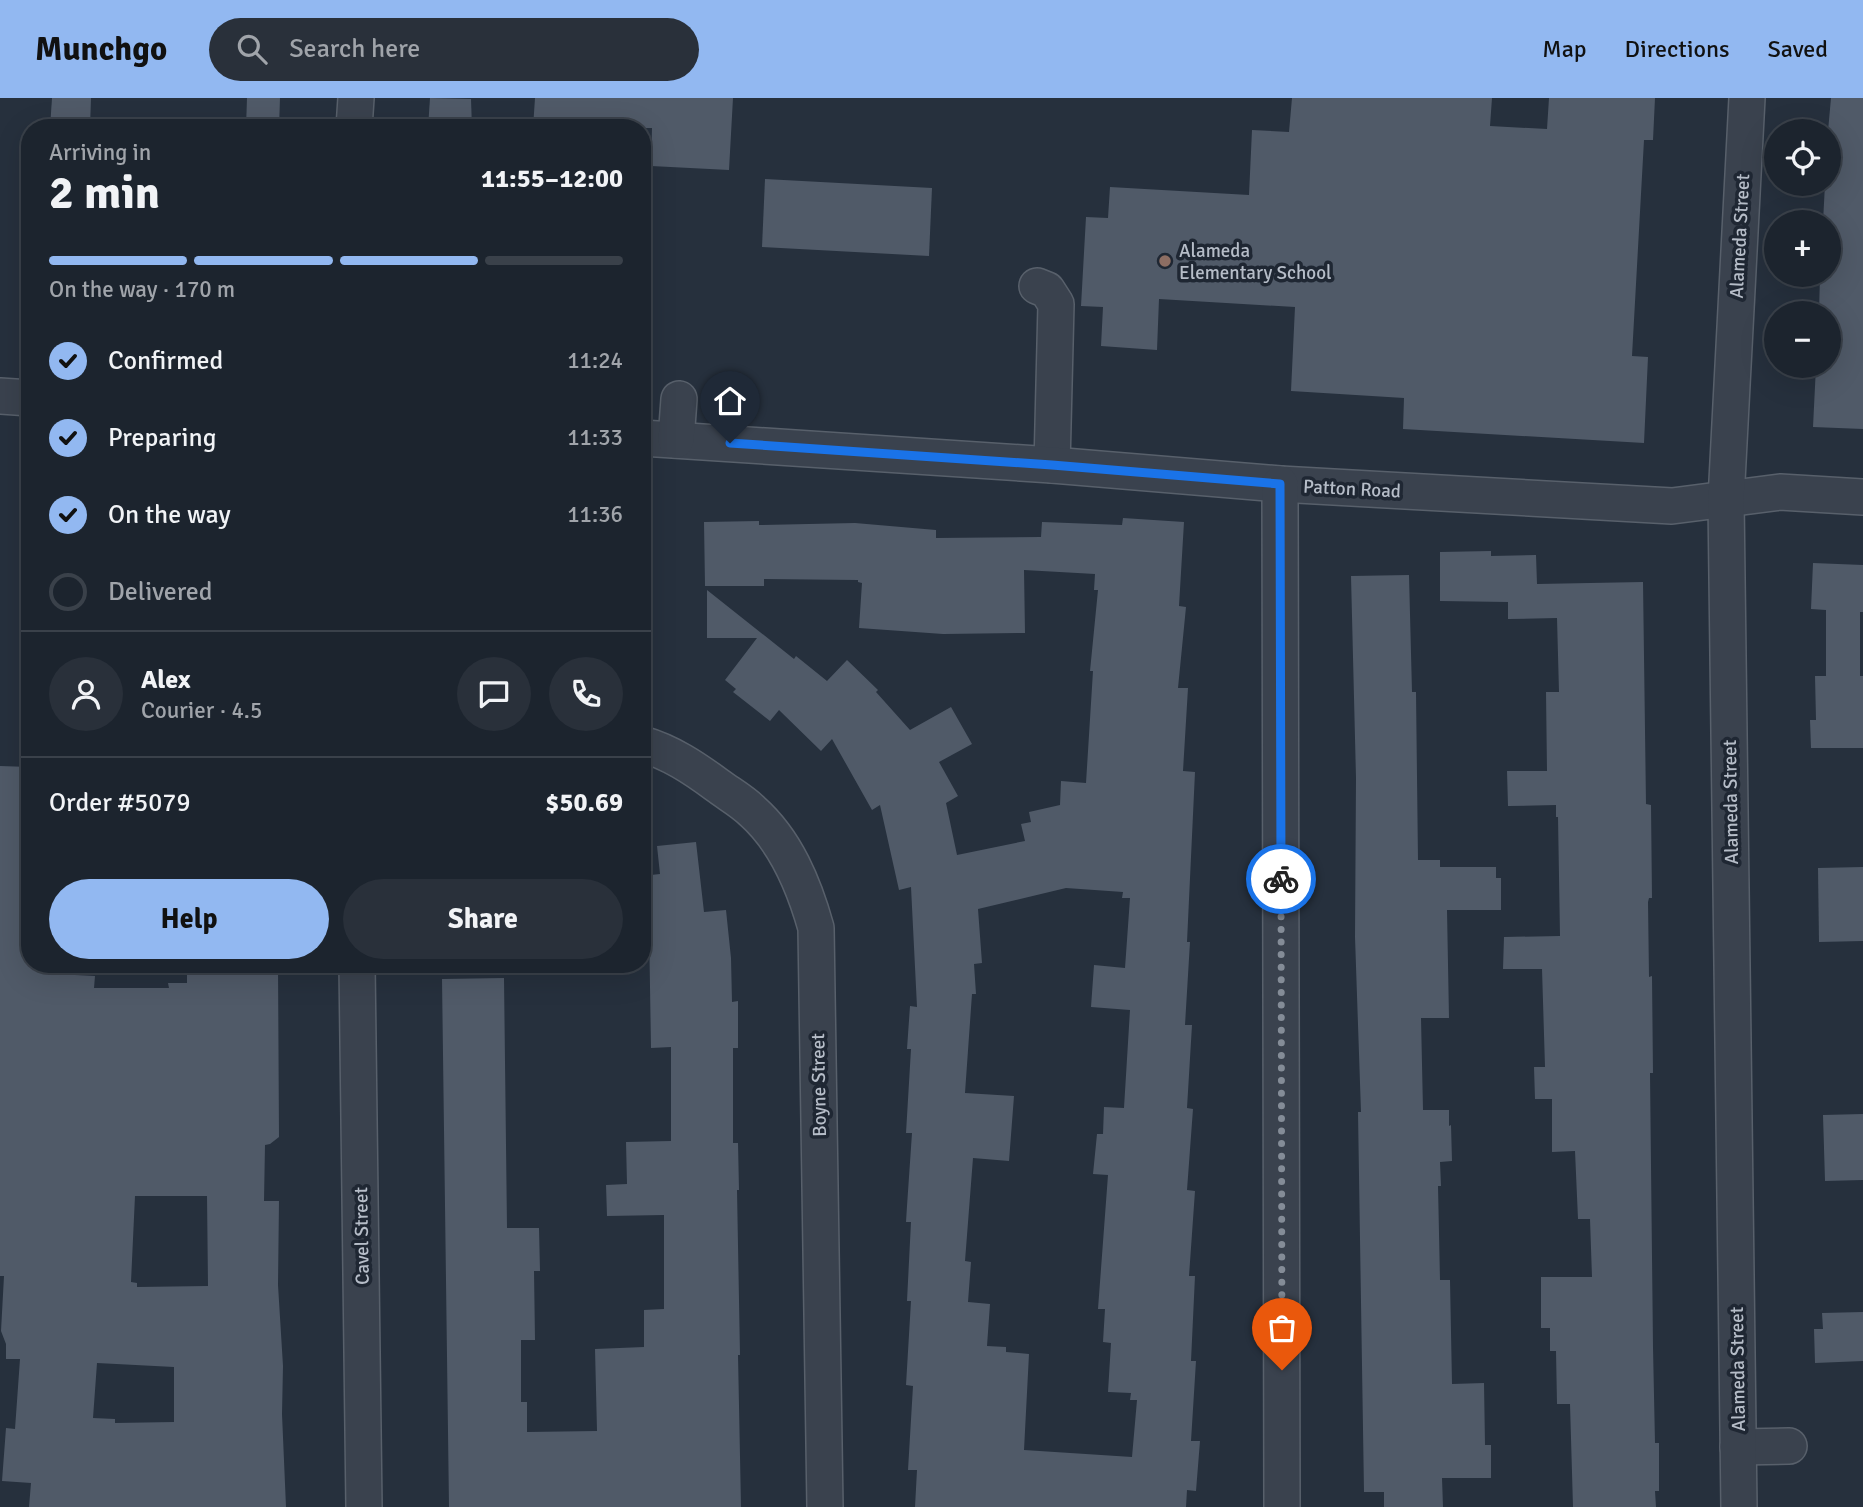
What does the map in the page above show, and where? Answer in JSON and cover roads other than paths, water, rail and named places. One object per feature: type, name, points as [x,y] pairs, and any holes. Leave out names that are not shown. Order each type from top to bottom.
[{"type":"street","points":[[355,119],[356,98]]},
{"type":"street","name":"Alameda Street","points":[[1739,1507],[1726,500],[1746,98]]},
{"type":"street","points":[[1037,286],[1047,290],[1056,304],[1052,465]]},
{"type":"street","points":[[0,396],[21,397]]},
{"type":"street","points":[[659,439],[679,398]]},
{"type":"street","name":"Patton Road","points":[[659,439],[1052,465],[1280,484],[1672,506],[1780,492],[1863,498]]},
{"type":"street","points":[[1280,484],[1282,1507]]},
{"type":"street","name":"Boyne Street","points":[[651,747],[664,751],[705,776],[752,811],[773,834],[791,861],[806,893],[816,928],[825,1507]]},
{"type":"street","name":"Cavel Street","points":[[357,973],[364,1507]]},
{"type":"street","points":[[1738,1447],[1789,1446]]},
{"type":"place","name":"Alameda Elementary School","points":[[1165,261]]}]
